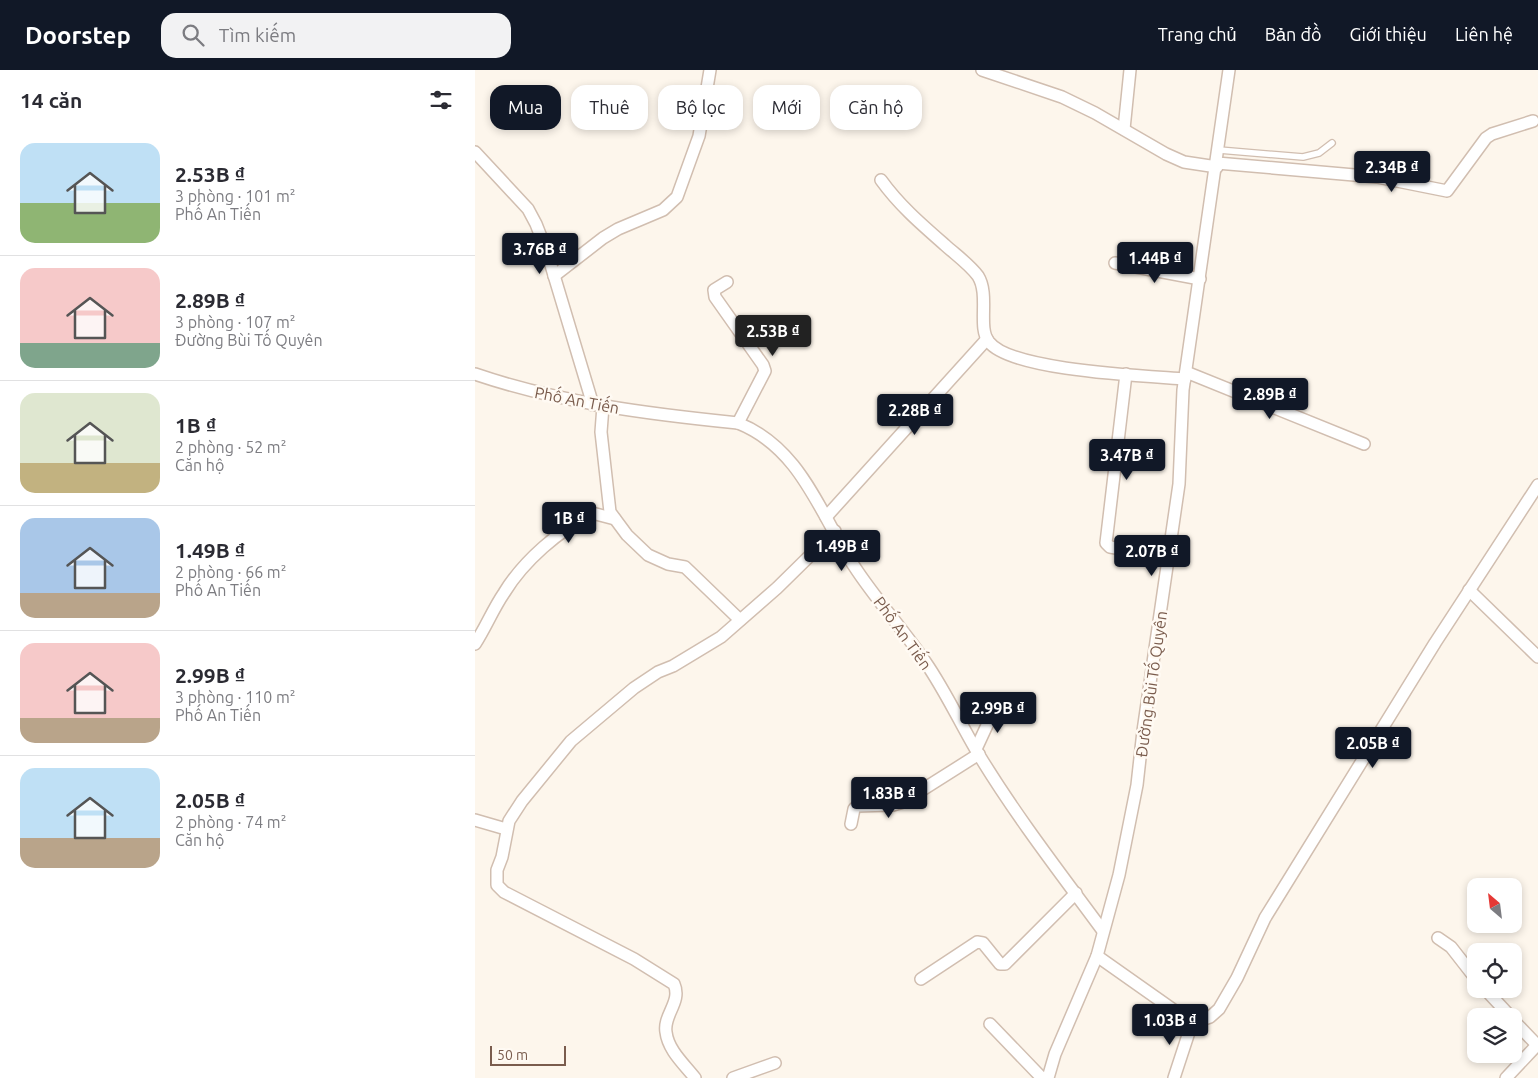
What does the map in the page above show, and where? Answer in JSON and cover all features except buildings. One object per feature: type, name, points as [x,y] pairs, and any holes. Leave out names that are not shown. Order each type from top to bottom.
[{"type":"street","points":[[554,276],[603,238],[618,229],[663,210],[677,197],[699,136],[710,70]]},
{"type":"street","points":[[982,70],[1062,97],[1124,128],[1172,157],[1184,162],[1377,178],[1447,191],[1486,138],[1492,134],[1533,122]]},
{"type":"street","points":[[1124,128],[1130,70]]},
{"type":"street","name":"Đường Bùi Tố Quyên","points":[[1048,1078],[1055,1054],[1097,956],[1119,875],[1137,784],[1179,484],[1185,376],[1217,165],[1229,70]]},
{"type":"street","points":[[475,152],[527,209],[536,224],[598,405],[605,490],[610,512],[627,535],[648,555],[668,564],[685,567],[740,620]]},
{"type":"street","points":[[881,180],[907,212],[969,266],[979,278],[984,296],[985,335],[989,343],[998,350],[1018,358],[1056,366],[1126,374],[1185,376],[1364,444]]},
{"type":"street","points":[[1115,263],[1200,279]]},
{"type":"street","points":[[727,282],[714,290],[715,297],[765,371],[738,422]]},
{"type":"street","points":[[826,517],[987,339]]},
{"type":"street","points":[[1126,374],[1106,542],[1110,547],[1168,557]]},
{"type":"street","name":"Phố An Tiến","points":[[475,375],[531,391],[598,405],[738,422],[759,432],[787,457],[817,499],[854,566],[928,665],[977,751],[1103,931]]},
{"type":"street","points":[[1192,1023],[1210,1017],[1219,1009],[1237,978],[1265,918],[1469,590],[1538,485]]},
{"type":"street","points":[[475,644],[510,584],[535,556],[574,523],[593,513],[615,519]]},
{"type":"street","points":[[695,1078],[675,1053],[665,1030],[676,999],[677,991],[674,984],[634,960],[504,892],[497,885],[497,870],[502,857],[506,829],[522,801],[578,735],[634,688],[658,672],[679,663],[714,642],[777,588],[835,531]]},
{"type":"street","points":[[1469,590],[1538,657]]},
{"type":"street","points":[[851,824],[853,809],[857,806],[893,805],[903,802],[977,751],[995,708]]},
{"type":"street","points":[[475,820],[506,829]]},
{"type":"street","points":[[921,979],[977,942],[983,943],[999,964],[1005,964],[1076,893]]},
{"type":"street","points":[[1438,938],[1451,948],[1467,968]]},
{"type":"street","points":[[1097,956],[1192,1023]]},
{"type":"street","points":[[1493,998],[1502,1008]]},
{"type":"street","points":[[1174,1078],[1192,1023]]},
{"type":"street","points":[[990,1024],[1042,1078]]},
{"type":"street","points":[[1506,1078],[1537,1045],[1522,1029]]},
{"type":"street","points":[[733,1078],[775,1063]]},
{"type":"lane","points":[[1219,150],[1303,157],[1319,153],[1332,143]]}]
